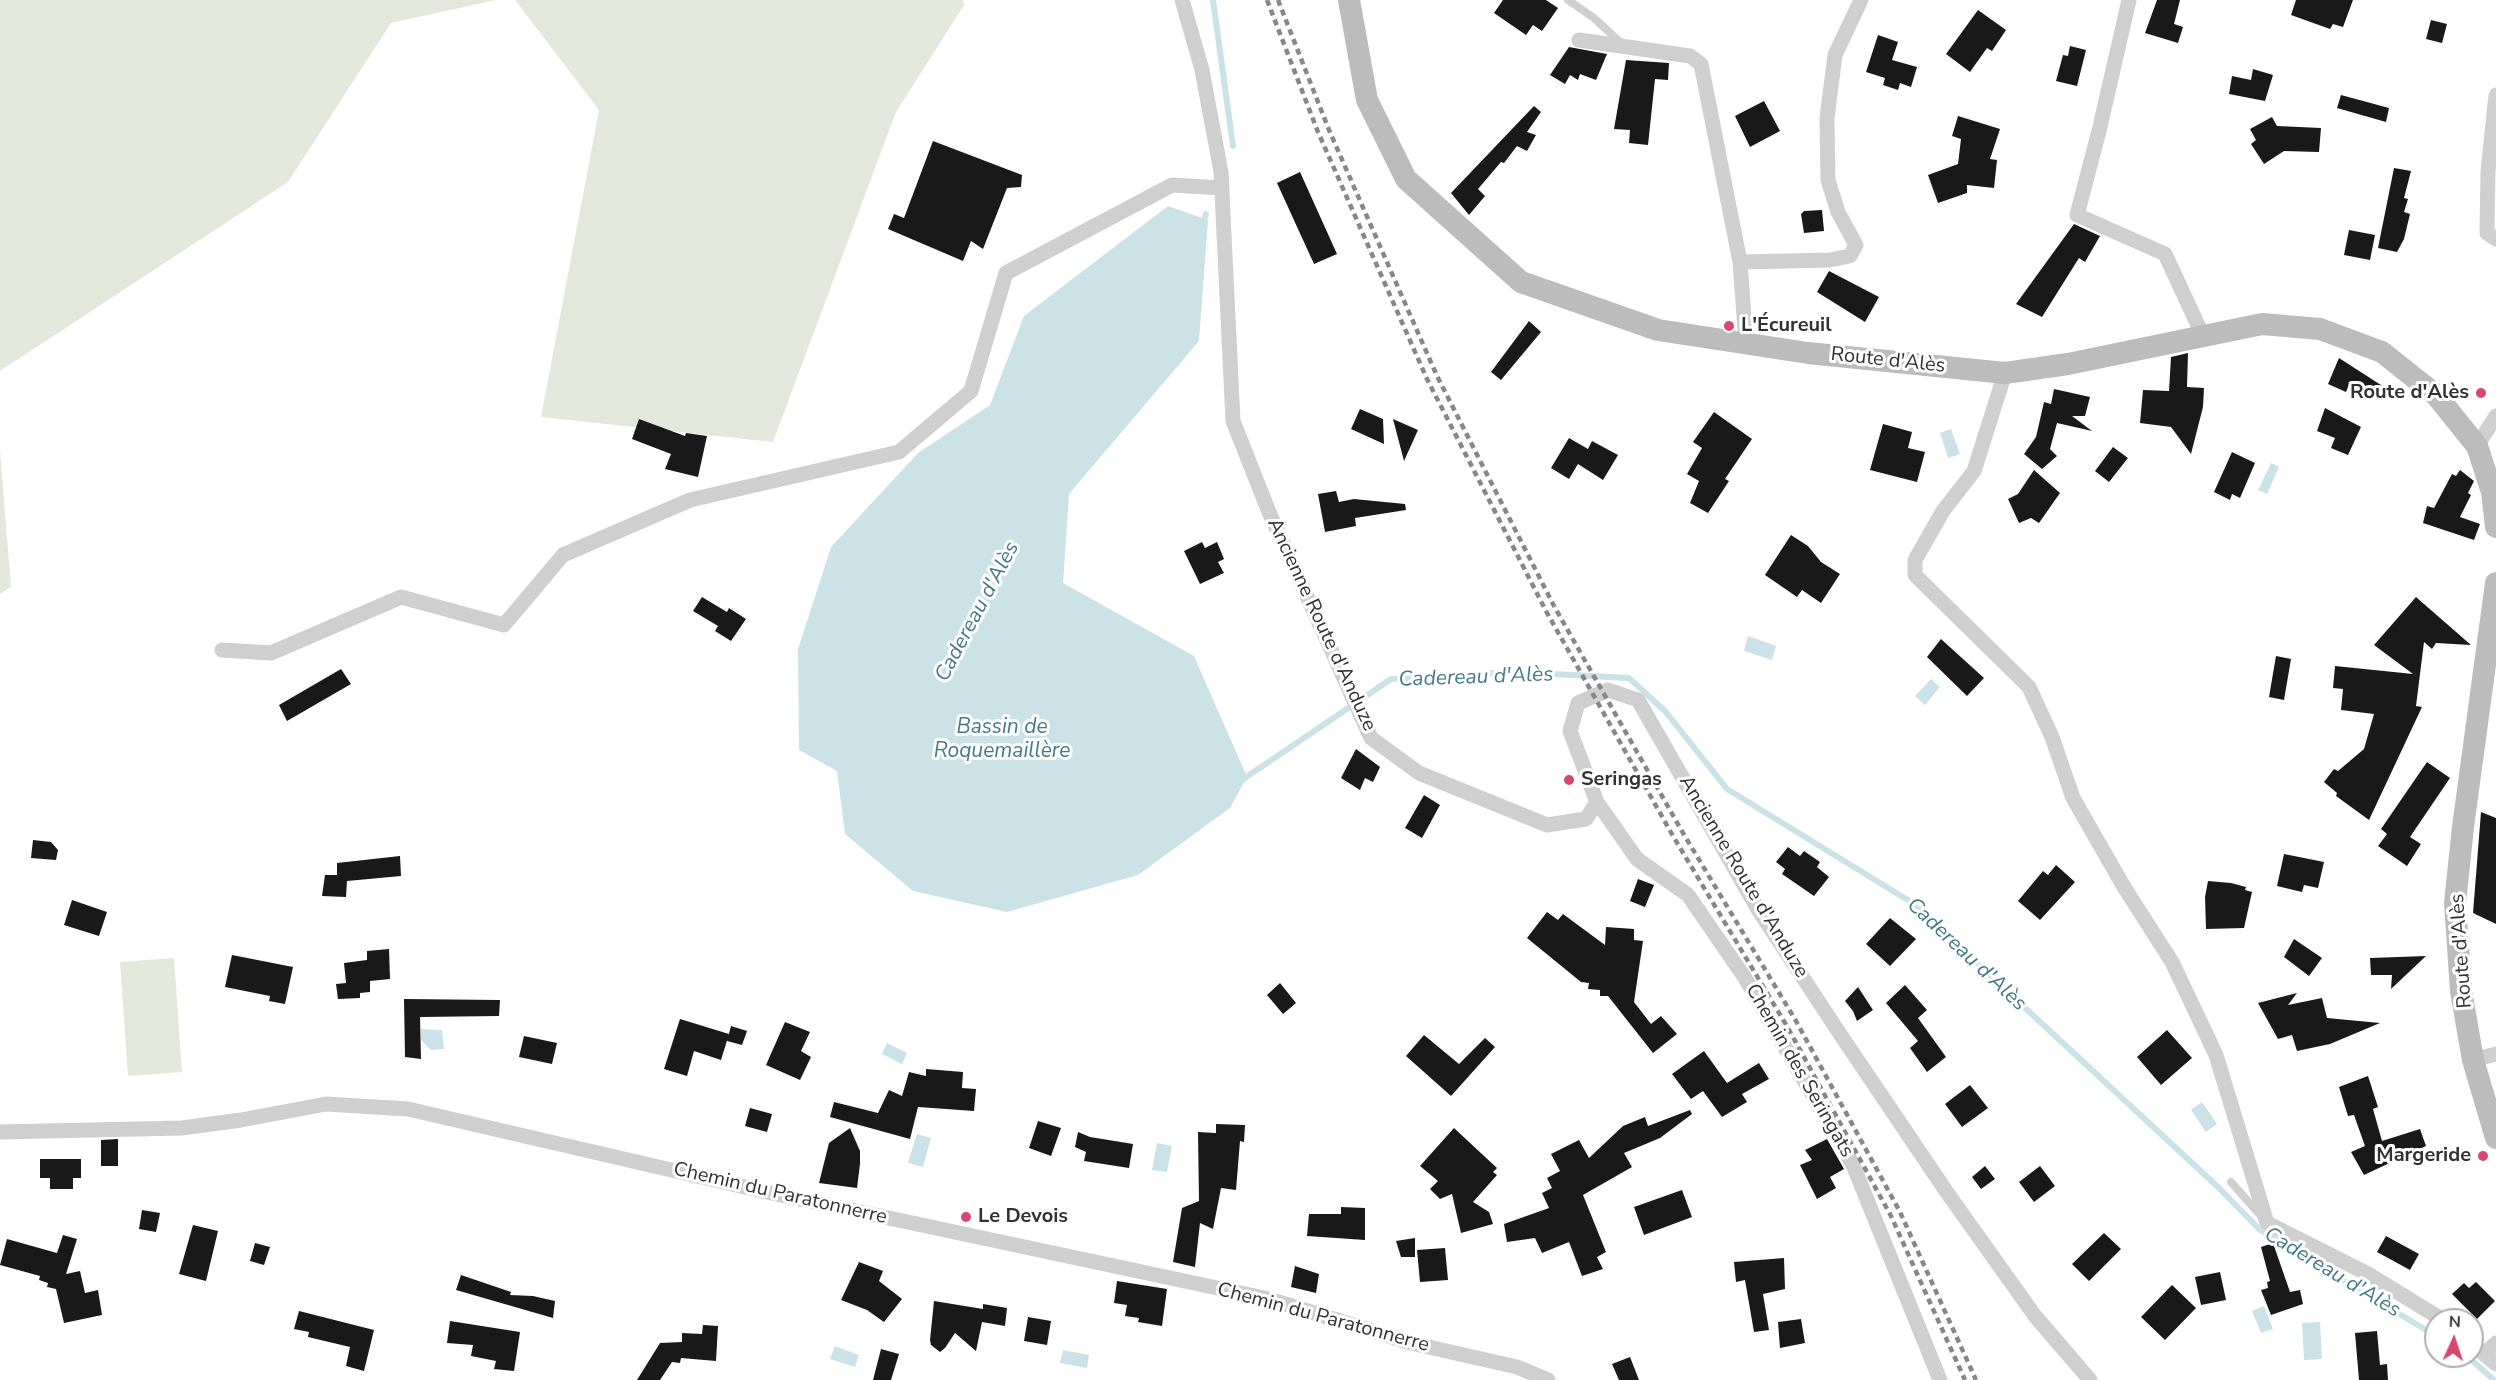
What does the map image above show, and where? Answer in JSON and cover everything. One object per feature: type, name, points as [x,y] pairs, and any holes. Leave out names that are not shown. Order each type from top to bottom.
[{"type":"main road","name":"Route d'Alès","points":[[1349,0],[1367,100],[1406,178],[1521,282],[1658,330],[1808,353],[2005,373],[2068,364],[2262,324],[2320,329],[2382,352],[2436,395],[2478,446],[2492,492],[2496,527]]},
{"type":"main road","name":"Route d'Alès","points":[[2496,583],[2463,827],[2456,903],[2462,991],[2473,1060],[2496,1138]]},
{"type":"street","name":"Ancienne Route d'Anduze","points":[[1182,0],[1202,70],[1221,172],[1233,421],[1269,512],[1371,738],[1419,773],[1547,825],[1586,819],[1598,802],[1570,732],[1578,703],[1608,690],[1638,700],[1759,911],[1834,1025],[1946,1191],[2035,1316],[2090,1380]]},
{"type":"street","points":[[1740,262],[1830,260],[1850,256],[1857,245],[1839,212],[1828,180],[1827,118],[1835,55],[1861,0]]},
{"type":"street","points":[[2129,0],[2077,215],[2165,254],[2203,336]]},
{"type":"street","points":[[1579,40],[1690,56],[1701,64],[1740,262],[1746,343]]},
{"type":"street","points":[[2496,95],[2488,171],[2487,233],[2496,239]]},
{"type":"street","points":[[222,650],[271,653],[401,597],[504,625],[563,555],[690,500],[899,452],[971,391],[1006,273],[1172,185],[1221,188]]},
{"type":"street","points":[[2005,373],[1974,471],[1943,511],[1915,560],[1915,575],[2029,687],[2052,737],[2073,798],[2124,887],[2172,962],[2216,1056],[2267,1223],[2368,1274],[2424,1308]]},
{"type":"street","points":[[2478,446],[2496,416]]},
{"type":"street","name":"Chemin des Seringats","points":[[1598,802],[1637,859],[1688,895],[1745,978],[1853,1165],[1941,1380]]},
{"type":"street","points":[[2473,1060],[2496,1054]]},
{"type":"street","name":"Chemin du Paratonnerre","points":[[0,1132],[182,1128],[241,1120],[326,1104],[408,1109],[762,1191],[1269,1299],[1411,1343],[1517,1367],[1548,1380]]},
{"type":"street","points":[[2496,1343],[2484,1354],[2496,1364]]},
{"type":"lane","points":[[1568,0],[1594,18],[1625,47]]},
{"type":"lane","points":[[2231,1182],[2267,1223]]},
{"type":"shaded area","points":[[0,0],[496,0],[391,23],[288,182],[0,371]]},
{"type":"shaded area","points":[[515,0],[963,0],[963,4],[966,2],[896,112],[773,442],[541,417],[599,110]]},
{"type":"shaded area","points":[[0,451],[11,587],[0,594]]},
{"type":"shaded area","points":[[174,958],[182,1072],[128,1076],[120,962]]},
{"type":"water","name":"Bassin de Roquemaillère","points":[[1168,206],[1208,220],[1199,341],[1069,494],[1063,583],[1194,656],[1247,777],[1230,808],[1138,875],[1007,912],[913,891],[845,834],[837,771],[799,750],[798,649],[831,547],[918,453],[990,405],[1024,316]]},
{"type":"water","points":[[1951,429],[1960,454],[1948,458],[1940,433]]},
{"type":"water","points":[[2271,463],[2279,467],[2267,494],[2258,490]]},
{"type":"water","points":[[1748,636],[1776,646],[1772,660],[1744,651]]},
{"type":"water","points":[[1931,679],[1940,687],[1925,705],[1915,696]]},
{"type":"water","points":[[421,1029],[442,1030],[444,1049],[431,1050],[421,1040]]},
{"type":"water","points":[[887,1043],[907,1053],[902,1064],[882,1054]]},
{"type":"water","points":[[2202,1102],[2217,1124],[2206,1132],[2191,1110]]},
{"type":"water","points":[[917,1134],[931,1138],[923,1167],[908,1163]]},
{"type":"water","points":[[1157,1143],[1172,1146],[1167,1172],[1152,1170]]},
{"type":"water","points":[[2264,1306],[2273,1329],[2261,1333],[2252,1311]]},
{"type":"water","points":[[2320,1322],[2322,1359],[2304,1360],[2302,1323]]},
{"type":"water","points":[[835,1346],[859,1355],[855,1367],[830,1359]]},
{"type":"water","points":[[1063,1350],[1089,1355],[1087,1368],[1060,1363]]},
{"type":"building","points":[[1503,0],[1546,0],[1558,8],[1542,31],[1533,25],[1526,35],[1494,13]]},
{"type":"building","points":[[2157,0],[2180,0],[2174,24],[2183,27],[2178,43],[2145,33]]},
{"type":"building","points":[[2296,0],[2353,0],[2343,27],[2333,24],[2330,29],[2291,15]]},
{"type":"building","points":[[1978,10],[2006,30],[1992,51],[1987,48],[1970,72],[1946,54]]},
{"type":"building","points":[[2431,20],[2447,24],[2442,43],[2426,39]]},
{"type":"building","points":[[1878,35],[1898,42],[1892,60],[1917,67],[1911,87],[1900,83],[1898,90],[1883,85],[1885,78],[1866,72]]},
{"type":"building","points":[[2070,46],[2086,50],[2077,86],[2056,81],[2063,55],[2068,56]]},
{"type":"building","points":[[1569,47],[1607,54],[1596,80],[1580,74],[1578,80],[1570,75],[1565,84],[1550,75]]},
{"type":"building","points":[[1626,60],[1669,63],[1668,80],[1655,79],[1648,145],[1629,143],[1630,130],[1614,129]]},
{"type":"building","points":[[2253,69],[2273,75],[2265,101],[2229,94],[2232,76],[2251,80]]},
{"type":"building","points":[[2341,95],[2389,108],[2386,122],[2337,108]]},
{"type":"building","points":[[1764,101],[1780,131],[1750,147],[1735,116]]},
{"type":"building","points":[[1534,106],[1541,112],[1527,132],[1536,135],[1527,151],[1517,146],[1504,163],[1501,162],[1478,189],[1485,196],[1469,215],[1451,193]]},
{"type":"building","points":[[1958,116],[2000,129],[1990,159],[1997,160],[1994,188],[1967,185],[1967,193],[1938,203],[1928,175],[1958,164],[1961,139],[1952,136]]},
{"type":"building","points":[[2272,117],[2277,126],[2321,128],[2319,152],[2284,151],[2264,164],[2251,144],[2256,140],[2250,129]]},
{"type":"building","points":[[933,141],[1022,175],[1021,187],[1007,188],[983,249],[971,241],[963,261],[888,229],[894,214],[904,218]]},
{"type":"building","points":[[2394,168],[2411,171],[2404,198],[2408,199],[2404,212],[2410,214],[2404,239],[2397,252],[2378,248]]},
{"type":"building","points":[[1300,172],[1337,254],[1314,264],[1277,183]]},
{"type":"building","points":[[1822,210],[1824,231],[1804,233],[1801,214],[1804,211]]},
{"type":"building","points":[[2074,224],[2100,236],[2085,262],[2079,258],[2042,317],[2016,304]]},
{"type":"building","points":[[2349,230],[2375,235],[2370,260],[2344,255]]},
{"type":"building","points":[[1829,271],[1879,297],[1865,322],[1817,292]]},
{"type":"building","points":[[1529,321],[1541,332],[1501,380],[1491,372]]},
{"type":"building","points":[[2188,353],[2187,387],[2204,388],[2203,407],[2191,454],[2171,427],[2140,423],[2143,390],[2169,391],[2171,357]]},
{"type":"building","points":[[2339,358],[2384,387],[2379,396],[2350,382],[2346,392],[2328,384]]},
{"type":"building","points":[[2054,389],[2090,397],[2085,416],[2072,416],[2092,431],[2057,423],[2050,449],[2057,456],[2042,469],[2024,454],[2036,437],[2044,402],[2051,404]]},
{"type":"building","points":[[2325,408],[2361,427],[2348,455],[2331,448],[2335,438],[2317,431]]},
{"type":"building","points":[[1360,409],[1383,419],[1384,444],[1351,429]]},
{"type":"building","points":[[1714,412],[1752,439],[1725,479],[1729,481],[1708,513],[1690,503],[1699,481],[1687,474],[1702,448],[1693,442]]},
{"type":"building","points":[[639,419],[685,436],[686,433],[707,436],[698,477],[665,469],[671,454],[632,439]]},
{"type":"building","points":[[1393,419],[1418,430],[1404,461]]},
{"type":"building","points":[[1883,424],[1912,432],[1908,448],[1925,452],[1917,482],[1870,470]]},
{"type":"building","points":[[1569,438],[1588,449],[1592,441],[1618,455],[1603,480],[1578,464],[1569,479],[1551,468]]},
{"type":"building","points":[[2113,447],[2128,458],[2109,482],[2095,471]]},
{"type":"building","points":[[2232,452],[2255,463],[2240,498],[2232,494],[2230,500],[2214,492]]},
{"type":"building","points":[[2034,470],[2060,493],[2039,523],[2031,518],[2019,523],[2008,499],[2018,494]]},
{"type":"building","points":[[2460,470],[2474,481],[2468,493],[2471,495],[2460,517],[2480,524],[2474,540],[2423,523],[2427,506],[2434,508],[2452,474],[2456,476]]},
{"type":"building","points":[[1336,491],[1339,502],[1354,499],[1405,504],[1406,510],[1355,518],[1356,526],[1325,532],[1318,494]]},
{"type":"building","points":[[1791,535],[1808,546],[1821,562],[1840,574],[1821,603],[1802,590],[1797,597],[1765,575]]},
{"type":"building","points":[[1202,542],[1205,548],[1217,542],[1224,559],[1218,562],[1224,573],[1200,584],[1184,551]]},
{"type":"building","points":[[702,597],[727,612],[729,608],[746,619],[731,641],[715,631],[718,626],[693,611]]},
{"type":"building","points":[[2416,597],[2471,645],[2436,643],[2432,649],[2424,642],[2416,706],[2422,707],[2369,820],[2336,796],[2337,793],[2324,782],[2334,769],[2338,771],[2364,749],[2374,714],[2341,710],[2343,689],[2333,688],[2335,666],[2413,674],[2374,645]]},
{"type":"building","points":[[1941,639],[1984,678],[1967,696],[1927,657]]},
{"type":"building","points":[[2276,656],[2291,659],[2284,700],[2269,697]]},
{"type":"building","points":[[341,669],[351,684],[287,721],[279,705]]},
{"type":"building","points":[[1356,749],[1380,767],[1373,782],[1365,778],[1360,790],[1341,778]]},
{"type":"building","points":[[2427,762],[2450,778],[2410,837],[2421,844],[2407,866],[2378,846],[2387,834],[2381,829]]},
{"type":"building","points":[[1424,795],[1440,805],[1422,838],[1405,828]]},
{"type":"building","points":[[2481,812],[2496,818],[2496,924],[2473,913]]},
{"type":"building","points":[[33,840],[51,842],[58,850],[56,860],[31,858]]},
{"type":"building","points":[[1788,847],[1800,856],[1804,851],[1820,862],[1817,867],[1829,877],[1814,896],[1782,874],[1785,869],[1776,862]]},
{"type":"building","points":[[2284,854],[2324,862],[2318,888],[2304,885],[2302,892],[2277,886]]},
{"type":"building","points":[[400,856],[401,876],[347,881],[346,897],[322,896],[325,875],[337,875],[337,863]]},
{"type":"building","points":[[2056,865],[2075,882],[2040,920],[2018,901],[2043,871],[2048,875]]},
{"type":"building","points":[[1638,879],[1654,885],[1645,907],[1630,901]]},
{"type":"building","points":[[2208,881],[2231,883],[2246,887],[2245,890],[2252,892],[2244,928],[2206,929],[2205,897]]},
{"type":"building","points":[[72,900],[107,912],[99,936],[64,925]]},
{"type":"building","points":[[1547,912],[1558,920],[1563,914],[1605,945],[1606,927],[1634,929],[1634,940],[1643,941],[1634,1002],[1651,1024],[1661,1016],[1677,1034],[1653,1053],[1608,996],[1600,996],[1600,990],[1588,989],[1589,983],[1581,982],[1527,938]]},
{"type":"building","points":[[1890,918],[1916,939],[1890,966],[1866,944]]},
{"type":"building","points":[[2294,939],[2322,958],[2309,976],[2284,957]]},
{"type":"building","points":[[389,949],[390,979],[370,981],[370,992],[360,993],[360,998],[338,999],[336,984],[346,983],[344,963],[367,960],[367,951]]},
{"type":"building","points":[[232,955],[293,967],[285,1004],[269,1001],[270,996],[225,987]]},
{"type":"building","points":[[2426,956],[2391,989],[2392,975],[2371,975],[2370,958]]},
{"type":"building","points":[[1280,983],[1296,1003],[1283,1014],[1267,995]]},
{"type":"building","points":[[1905,985],[1927,1010],[1918,1018],[1946,1057],[1927,1072],[1910,1048],[1918,1041],[1886,1003]]},
{"type":"building","points":[[1858,987],[1873,1010],[1857,1021],[1845,1001]]},
{"type":"building","points":[[2297,993],[2288,1005],[2322,998],[2327,1018],[2380,1023],[2330,1044],[2297,1051],[2292,1035],[2278,1039],[2258,1003]]},
{"type":"building","points":[[404,999],[500,1000],[499,1016],[420,1017],[421,1059],[405,1057]]},
{"type":"building","points":[[680,1019],[729,1034],[721,1060],[694,1051],[687,1076],[664,1069]]},
{"type":"building","points":[[785,1022],[810,1032],[801,1051],[811,1057],[800,1080],[766,1065]]},
{"type":"building","points":[[731,1026],[747,1031],[742,1045],[727,1041]]},
{"type":"building","points":[[2167,1030],[2192,1058],[2161,1085],[2137,1057]]},
{"type":"building","points":[[1424,1035],[1459,1064],[1485,1038],[1495,1047],[1451,1096],[1406,1056]]},
{"type":"building","points":[[524,1036],[557,1043],[552,1064],[519,1057]]},
{"type":"building","points":[[1704,1051],[1727,1083],[1759,1063],[1769,1079],[1742,1094],[1747,1102],[1722,1117],[1703,1091],[1691,1099],[1672,1074]]},
{"type":"building","points":[[926,1069],[963,1072],[962,1088],[976,1089],[974,1111],[918,1107],[910,1139],[830,1117],[834,1102],[878,1113],[889,1090],[902,1096],[909,1072],[926,1076]]},
{"type":"building","points":[[2368,1076],[2378,1107],[2373,1109],[2382,1141],[2420,1129],[2426,1146],[2364,1175],[2351,1152],[2365,1146],[2354,1115],[2348,1116],[2339,1087]]},
{"type":"building","points":[[1970,1085],[1988,1108],[1962,1127],[1945,1104]]},
{"type":"building","points":[[750,1108],[772,1114],[767,1132],[745,1126]]},
{"type":"building","points":[[1690,1110],[1692,1114],[1660,1138],[1624,1153],[1632,1167],[1583,1195],[1606,1252],[1597,1257],[1603,1269],[1582,1276],[1569,1242],[1542,1253],[1535,1238],[1507,1242],[1504,1224],[1549,1208],[1542,1193],[1552,1188],[1547,1178],[1560,1171],[1551,1154],[1579,1140],[1589,1158],[1623,1126],[1645,1117],[1648,1126]]},
{"type":"building","points":[[1038,1121],[1061,1128],[1051,1156],[1029,1148]]},
{"type":"building","points":[[1216,1124],[1245,1125],[1244,1142],[1240,1141],[1236,1190],[1221,1188],[1213,1229],[1200,1223],[1195,1267],[1173,1262],[1182,1208],[1199,1201],[1198,1132],[1216,1133]]},
{"type":"building","points":[[850,1128],[860,1151],[857,1188],[819,1183],[829,1143]]},
{"type":"building","points":[[1454,1128],[1497,1168],[1493,1172],[1497,1175],[1473,1202],[1489,1212],[1493,1224],[1461,1233],[1452,1194],[1440,1199],[1430,1189],[1438,1181],[1420,1166]]},
{"type":"building","points":[[1078,1132],[1090,1137],[1133,1144],[1129,1168],[1084,1161],[1086,1152],[1075,1147]]},
{"type":"building","points":[[118,1139],[118,1166],[101,1166],[101,1140]]},
{"type":"building","points":[[1827,1139],[1844,1169],[1830,1177],[1836,1188],[1817,1199],[1800,1165],[1812,1160],[1805,1150]]},
{"type":"building","points":[[40,1159],[81,1159],[81,1178],[73,1178],[73,1189],[50,1189],[50,1178],[40,1178]]},
{"type":"building","points":[[1985,1166],[1995,1179],[1981,1189],[1972,1177]]},
{"type":"building","points":[[2040,1166],[2055,1186],[2034,1202],[2019,1182]]},
{"type":"building","points":[[1682,1190],[1692,1217],[1644,1235],[1634,1207]]},
{"type":"building","points":[[1341,1207],[1365,1208],[1365,1240],[1307,1236],[1309,1214],[1341,1214]]},
{"type":"building","points":[[142,1210],[160,1213],[156,1232],[139,1229]]},
{"type":"building","points":[[193,1225],[218,1231],[206,1281],[179,1274]]},
{"type":"building","points":[[2104,1233],[2121,1249],[2089,1281],[2072,1264]]},
{"type":"building","points":[[63,1235],[77,1239],[66,1274],[80,1271],[85,1293],[98,1290],[102,1315],[64,1323],[56,1289],[47,1287],[48,1283],[39,1280],[40,1276],[0,1265],[7,1239],[57,1253]]},
{"type":"building","points":[[2386,1236],[2419,1254],[2410,1270],[2377,1252]]},
{"type":"building","points":[[1415,1238],[1415,1257],[1401,1257],[1396,1241]]},
{"type":"building","points":[[255,1243],[270,1247],[264,1265],[250,1261]]},
{"type":"building","points":[[2273,1243],[2290,1292],[2300,1290],[2303,1304],[2271,1315],[2261,1290],[2268,1288],[2267,1282],[2270,1281],[2261,1247]]},
{"type":"building","points":[[1445,1248],[1448,1280],[1420,1282],[1417,1250]]},
{"type":"building","points":[[1784,1258],[1785,1289],[1763,1294],[1769,1330],[1754,1332],[1745,1280],[1736,1282],[1734,1262]]},
{"type":"building","points":[[859,1262],[883,1271],[879,1281],[902,1299],[884,1322],[867,1310],[841,1300]]},
{"type":"building","points":[[1295,1266],[1319,1274],[1316,1293],[1291,1287]]},
{"type":"building","points":[[2220,1272],[2226,1300],[2201,1305],[2195,1277]]},
{"type":"building","points":[[461,1275],[511,1292],[510,1295],[533,1296],[555,1301],[553,1318],[456,1290]]},
{"type":"building","points":[[1117,1281],[1167,1289],[1162,1326],[1138,1322],[1139,1318],[1125,1316],[1127,1305],[1114,1303]]},
{"type":"building","points":[[2476,1282],[2495,1301],[2484,1312],[2484,1308],[2466,1308],[2452,1294],[2464,1283],[2469,1288]]},
{"type":"building","points":[[2172,1285],[2196,1308],[2165,1340],[2141,1317]]},
{"type":"building","points":[[934,1301],[983,1309],[983,1304],[1007,1308],[1005,1326],[982,1322],[976,1351],[955,1333],[940,1352],[931,1345],[930,1340]]},
{"type":"building","points":[[299,1311],[374,1330],[364,1371],[346,1366],[350,1347],[308,1337],[309,1332],[294,1329]]},
{"type":"building","points":[[1028,1317],[1051,1321],[1047,1345],[1024,1341]]},
{"type":"building","points":[[1801,1319],[1805,1343],[1780,1348],[1778,1322]]},
{"type":"building","points":[[450,1321],[520,1332],[514,1371],[494,1369],[496,1361],[471,1356],[473,1345],[447,1343]]},
{"type":"building","points":[[703,1325],[718,1326],[716,1361],[681,1358],[680,1363],[672,1362],[660,1380],[637,1380],[660,1343],[682,1342],[682,1333],[702,1334]]},
{"type":"building","points":[[2377,1331],[2380,1365],[2387,1364],[2388,1380],[2359,1380],[2355,1333]]},
{"type":"building","points":[[881,1349],[899,1354],[891,1380],[873,1380]]},
{"type":"building","points":[[1630,1357],[1639,1380],[1619,1380],[1612,1364]]},
{"type":"waterway","name":"Cadereau d'Alès","points":[[1213,0],[1233,146]]},
{"type":"waterway","name":"Cadereau d'Alès","points":[[1202,226],[1206,214]]},
{"type":"waterway","name":"Cadereau d'Alès","points":[[1242,780],[1391,679],[1514,672],[1629,678],[1665,711],[1727,789],[1911,902],[2219,1188],[2260,1230],[2424,1329]]},
{"type":"waterway","name":"Cadereau d'Alès","points":[[2480,1368],[2494,1380]]},
{"type":"railway","points":[[1267,0],[1318,132],[1427,379],[1546,611],[1673,836],[1788,1028],[1891,1216],[1965,1380]]},
{"type":"railway","points":[[1278,0],[1329,130],[1437,376],[1554,606],[1683,833],[1796,1021],[1900,1212],[1976,1380]]},
{"type":"place","name":"L'Écureuil","points":[[1729,326]]},
{"type":"place","name":"Route d'Alès","points":[[2481,393]]},
{"type":"place","name":"Seringas","points":[[1569,780]]},
{"type":"place","name":"Margeride","points":[[2483,1156]]},
{"type":"place","name":"Le Devois","points":[[966,1217]]}]
